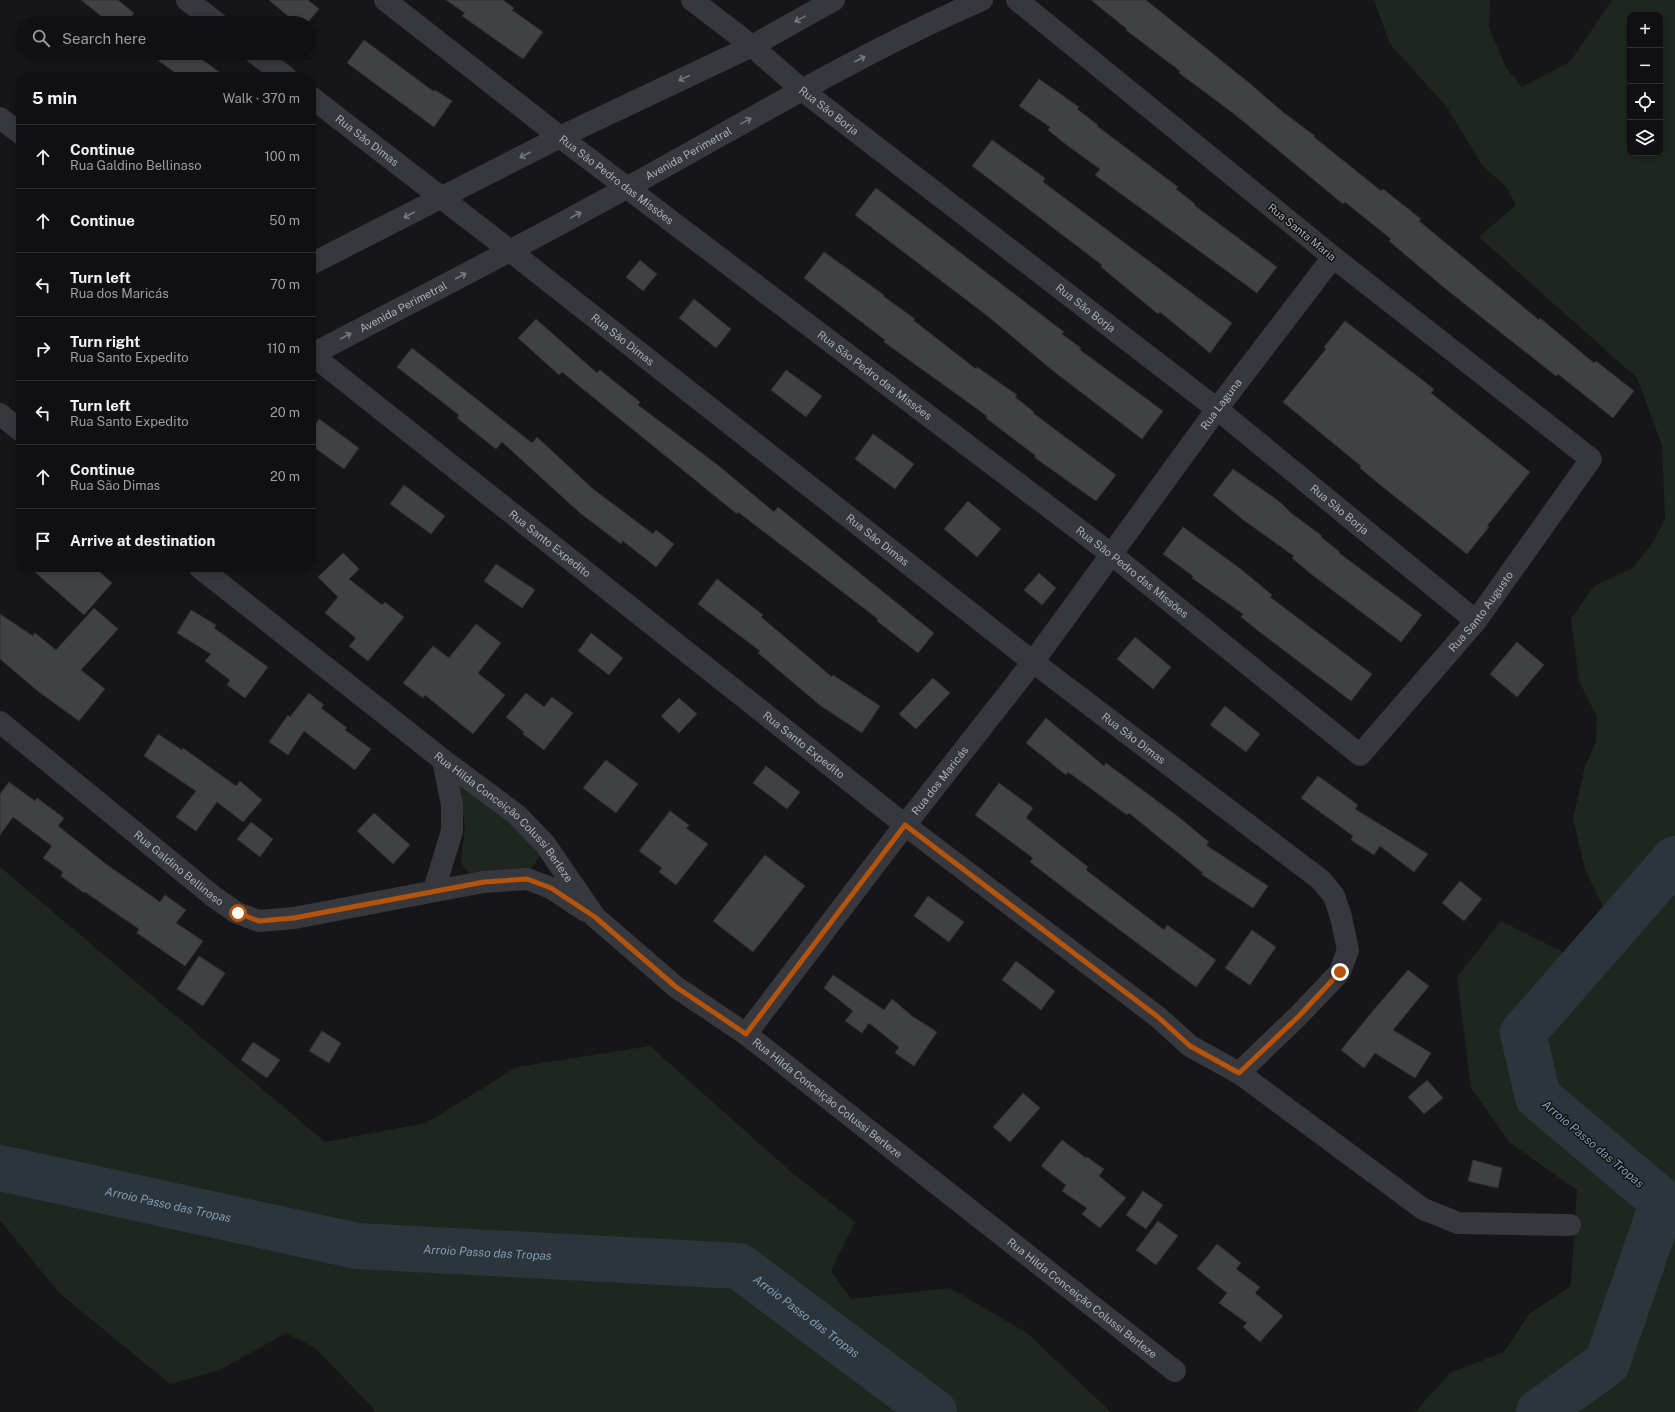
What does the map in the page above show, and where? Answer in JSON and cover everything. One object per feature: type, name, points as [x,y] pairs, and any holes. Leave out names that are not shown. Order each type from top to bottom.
[{"type":"street","points":[[187,0],[207,16]]},
{"type":"street","name":"Rua São Pedro das Missões","points":[[385,0],[560,137],[1111,554],[1360,755]]},
{"type":"street","name":"Rua São Borja","points":[[692,0],[752,46],[802,90],[1217,409],[1476,621]]},
{"type":"street","points":[[316,261],[560,137],[752,46],[834,0]]},
{"type":"street","name":"Avenida Perimetral","points":[[316,351],[627,188],[802,90],[938,19],[982,0]]},
{"type":"street","name":"Rua Santa Maria","points":[[1017,0],[1333,257],[1591,460]]},
{"type":"street","points":[[264,60],[280,72]]},
{"type":"street","name":"Rua São Dimas","points":[[316,101],[510,250],[1033,662],[1298,861],[1321,880],[1334,896],[1341,917],[1348,950],[1340,972],[1299,1016],[1239,1073]]},
{"type":"street","points":[[0,118],[16,130]]},
{"type":"street","name":"Rua Laguna","points":[[1033,662],[1217,409],[1333,257]]},
{"type":"street","name":"Rua Santo Expedito","points":[[316,358],[905,825],[1158,1017],[1190,1046],[1239,1073],[1423,1209],[1458,1223],[1570,1225]]},
{"type":"street","name":"Rua Santo Augusto","points":[[1360,755],[1476,621],[1591,460]]},
{"type":"street","name":"Rua Hilda Conceição Colussi Berleze","points":[[205,572],[443,760],[516,814],[545,844],[595,917],[676,987],[746,1034],[1176,1371]]},
{"type":"street","name":"Rua dos Maricás","points":[[746,1034],[905,825],[1033,662]]},
{"type":"street","name":"Rua Galdino Bellinaso","points":[[0,722],[214,897],[238,913],[259,921],[294,918],[396,899],[434,890],[484,882],[527,879],[551,888],[595,917]]},
{"type":"street","points":[[434,890],[452,830],[452,805],[443,760]]},
{"type":"street","points":[[535,882],[552,854]]},
{"type":"shaded area","points":[[1374,0],[1490,0],[1489,28],[1506,67],[1522,87],[1570,62],[1612,0],[1675,0],[1675,1412],[1415,1412],[1450,1373],[1504,1352],[1529,1314],[1571,1286],[1577,1190],[1510,1143],[1471,1088],[1457,977],[1501,921],[1581,961],[1606,913],[1585,869],[1573,819],[1585,766],[1596,742],[1597,717],[1579,681],[1571,619],[1594,586],[1633,568],[1653,542],[1665,519],[1662,445],[1637,378],[1479,237],[1516,205],[1507,188],[1482,165],[1446,106],[1390,44]]},
{"type":"shaded area","points":[[458,781],[515,825],[540,856],[528,873],[472,874],[465,869],[461,862],[465,826]]},
{"type":"shaded area","points":[[0,867],[325,1142],[426,1123],[517,1067],[650,1046],[790,1171],[855,1222],[831,1271],[851,1299],[950,1288],[1027,1333],[1111,1412],[375,1412],[373,1408],[315,1348],[286,1333],[220,1370],[170,1384],[58,1292],[0,1220]]},
{"type":"building","points":[[81,0],[118,0],[134,13],[132,16],[101,16]]},
{"type":"building","points":[[269,0],[308,0],[319,9],[313,16],[288,16]]},
{"type":"building","points":[[446,0],[503,0],[514,8],[512,10],[543,32],[523,59],[462,16],[465,13]]},
{"type":"building","points":[[1091,0],[1146,0],[1381,191],[1383,189],[1421,219],[1419,221],[1539,320],[1540,318],[1594,363],[1596,361],[1634,391],[1613,418],[1558,374],[1556,376],[1441,285],[1389,241],[1391,239],[1345,202],[1343,204],[1233,113],[1179,73],[1180,71],[1126,30],[1127,29]]},
{"type":"building","points":[[364,40],[433,91],[435,90],[452,101],[434,127],[347,63]]},
{"type":"building","points":[[158,60],[203,60],[219,72],[174,72]]},
{"type":"building","points":[[1039,79],[1079,107],[1077,109],[1098,125],[1097,126],[1178,187],[1176,189],[1195,204],[1194,205],[1277,267],[1257,293],[1095,175],[1100,169],[1048,130],[1050,127],[1019,106]]},
{"type":"building","points":[[992,140],[1045,178],[1043,182],[1232,323],[1210,353],[1160,312],[1158,314],[1101,267],[1102,265],[972,166]]},
{"type":"building","points":[[876,188],[1064,332],[1062,334],[1081,348],[1080,350],[1163,411],[1142,439],[1052,370],[990,318],[855,215]]},
{"type":"building","points":[[824,252],[884,295],[883,296],[915,319],[913,320],[976,369],[977,367],[1017,395],[1015,397],[1034,412],[1033,413],[1116,475],[1096,501],[1034,457],[1036,456],[986,418],[987,416],[884,342],[885,340],[804,278]]},
{"type":"building","points":[[640,260],[657,274],[643,291],[626,277]]},
{"type":"building","points":[[694,299],[731,329],[716,348],[679,318]]},
{"type":"building","points":[[536,319],[597,373],[600,370],[640,402],[638,405],[719,466],[774,512],[778,507],[934,633],[918,653],[877,621],[878,619],[738,512],[737,514],[562,372],[559,375],[518,338]]},
{"type":"building","points":[[1345,321],[1434,389],[1431,393],[1530,472],[1467,554],[1379,484],[1360,468],[1361,466],[1283,402],[1326,349],[1324,347]]},
{"type":"building","points":[[412,348],[532,443],[537,437],[593,489],[653,534],[656,530],[674,544],[656,567],[623,541],[621,544],[580,513],[502,442],[496,449],[457,418],[459,415],[397,367]]},
{"type":"building","points":[[786,370],[822,396],[806,417],[771,390]]},
{"type":"building","points":[[319,419],[359,448],[344,469],[316,449],[316,424]]},
{"type":"building","points":[[873,434],[914,464],[895,489],[855,459]]},
{"type":"building","points":[[1233,469],[1280,502],[1291,513],[1322,536],[1321,537],[1340,552],[1339,553],[1422,615],[1401,642],[1311,574],[1292,558],[1294,556],[1242,519],[1213,495]]},
{"type":"building","points":[[404,485],[445,516],[431,534],[390,504]]},
{"type":"building","points":[[968,501],[1001,529],[977,557],[944,529]]},
{"type":"building","points":[[1183,527],[1242,570],[1272,595],[1270,597],[1372,674],[1351,701],[1241,617],[1243,614],[1192,578],[1193,576],[1163,554]]},
{"type":"building","points":[[343,553],[359,569],[349,579],[382,605],[385,602],[404,617],[368,661],[349,646],[356,638],[325,613],[338,597],[318,577]]},
{"type":"building","points":[[496,564],[535,590],[522,608],[484,581]]},
{"type":"building","points":[[35,572],[100,572],[112,583],[84,615]]},
{"type":"building","points":[[1039,573],[1056,588],[1042,605],[1024,590]]},
{"type":"building","points":[[717,579],[763,615],[761,617],[832,677],[833,675],[880,706],[862,733],[821,706],[758,653],[760,651],[698,604]]},
{"type":"building","points":[[94,608],[118,629],[81,670],[105,689],[79,721],[39,692],[0,659],[0,614],[33,636],[35,633],[56,650]]},
{"type":"building","points":[[191,610],[216,625],[214,628],[268,667],[245,698],[227,685],[230,680],[205,661],[211,654],[177,633]]},
{"type":"building","points":[[476,624],[501,643],[478,673],[505,695],[473,734],[425,695],[423,698],[403,683],[433,646],[449,658]]},
{"type":"building","points":[[591,633],[623,658],[609,675],[578,651]]},
{"type":"building","points":[[1135,637],[1171,667],[1153,689],[1117,659]]},
{"type":"building","points":[[1517,642],[1544,665],[1517,697],[1490,674]]},
{"type":"building","points":[[933,678],[950,693],[916,729],[899,714]]},
{"type":"building","points":[[309,693],[324,705],[321,708],[347,728],[345,730],[371,749],[355,770],[304,731],[288,755],[269,742],[288,715],[290,717]]},
{"type":"building","points":[[526,693],[544,707],[552,697],[573,713],[544,750],[523,734],[524,732],[506,717]]},
{"type":"building","points":[[679,698],[697,714],[679,733],[661,716]]},
{"type":"building","points":[[1225,706],[1260,734],[1246,752],[1210,725]]},
{"type":"building","points":[[1046,718],[1104,766],[1106,763],[1176,815],[1209,842],[1206,845],[1268,886],[1253,908],[1201,874],[1203,873],[1129,813],[1127,815],[1068,772],[1066,775],[1026,743]]},
{"type":"building","points":[[158,734],[182,750],[183,748],[236,786],[240,781],[262,800],[243,822],[217,802],[196,831],[176,817],[196,791],[144,756]]},
{"type":"building","points":[[606,760],[638,784],[616,813],[583,788]]},
{"type":"building","points":[[766,766],[800,792],[787,809],[753,783]]},
{"type":"building","points":[[1318,776],[1358,805],[1355,809],[1428,854],[1414,872],[1380,846],[1374,855],[1351,840],[1353,836],[1301,798]]},
{"type":"building","points":[[9,782],[35,801],[37,798],[64,818],[58,826],[106,864],[160,902],[165,895],[186,910],[176,923],[203,941],[185,966],[137,933],[139,929],[61,876],[63,872],[43,858],[52,846],[13,817],[0,835],[0,794]]},
{"type":"building","points":[[999,783],[1033,808],[1026,818],[1088,867],[1086,870],[1164,930],[1167,925],[1216,960],[1196,987],[1030,862],[1033,858],[975,815]]},
{"type":"building","points":[[670,811],[689,825],[686,828],[708,844],[676,885],[659,872],[662,868],[639,851]]},
{"type":"building","points":[[374,813],[410,845],[393,864],[357,831]]},
{"type":"building","points":[[251,822],[273,839],[260,857],[237,839]]},
{"type":"building","points":[[765,855],[805,886],[753,952],[713,921]]},
{"type":"building","points":[[1460,881],[1482,899],[1464,921],[1442,903]]},
{"type":"building","points":[[928,896],[964,922],[949,942],[914,916]]},
{"type":"building","points":[[1252,930],[1276,947],[1250,985],[1225,968]]},
{"type":"building","points":[[199,956],[225,973],[203,1006],[177,989]]},
{"type":"building","points":[[1016,961],[1055,991],[1041,1010],[1002,980]]},
{"type":"building","points":[[1408,970],[1429,986],[1393,1030],[1431,1053],[1415,1078],[1375,1053],[1364,1068],[1341,1050]]},
{"type":"building","points":[[833,975],[884,1010],[892,999],[912,1016],[937,1032],[914,1066],[895,1053],[899,1047],[869,1023],[862,1033],[845,1021],[853,1011],[824,988]]},
{"type":"building","points":[[322,1031],[341,1043],[329,1063],[309,1051]]},
{"type":"building","points":[[253,1042],[280,1060],[267,1078],[241,1060]]},
{"type":"building","points":[[1427,1080],[1443,1098],[1424,1114],[1408,1097]]},
{"type":"building","points":[[1023,1093],[1040,1108],[1010,1142],[993,1127]]},
{"type":"building","points":[[1062,1140],[1104,1169],[1099,1176],[1126,1198],[1100,1228],[1082,1214],[1087,1208],[1062,1191],[1066,1185],[1041,1166]]},
{"type":"building","points":[[1473,1160],[1502,1168],[1498,1188],[1468,1181]]},
{"type":"building","points":[[1143,1191],[1163,1205],[1146,1229],[1126,1215]]},
{"type":"building","points":[[1158,1221],[1178,1236],[1156,1265],[1136,1250]]},
{"type":"building","points":[[1217,1244],[1241,1263],[1236,1269],[1260,1287],[1255,1293],[1283,1316],[1260,1342],[1243,1327],[1247,1323],[1219,1303],[1227,1293],[1197,1269]]},
{"type":"waterway","name":"Arroio Passo das Tropas","points":[[1539,1412],[1607,1363],[1663,1202],[1538,1097],[1523,1033],[1675,859]]},
{"type":"waterway","name":"Arroio Passo das Tropas","points":[[0,1168],[357,1246],[739,1266],[934,1412]]},
{"type":"route","points":[[238,913],[259,921],[294,918],[396,899],[434,890],[484,882],[527,879],[551,888],[595,917],[676,987],[746,1034],[905,825],[1158,1017],[1190,1046],[1239,1073],[1273,1039],[1299,1016],[1340,972]]}]
